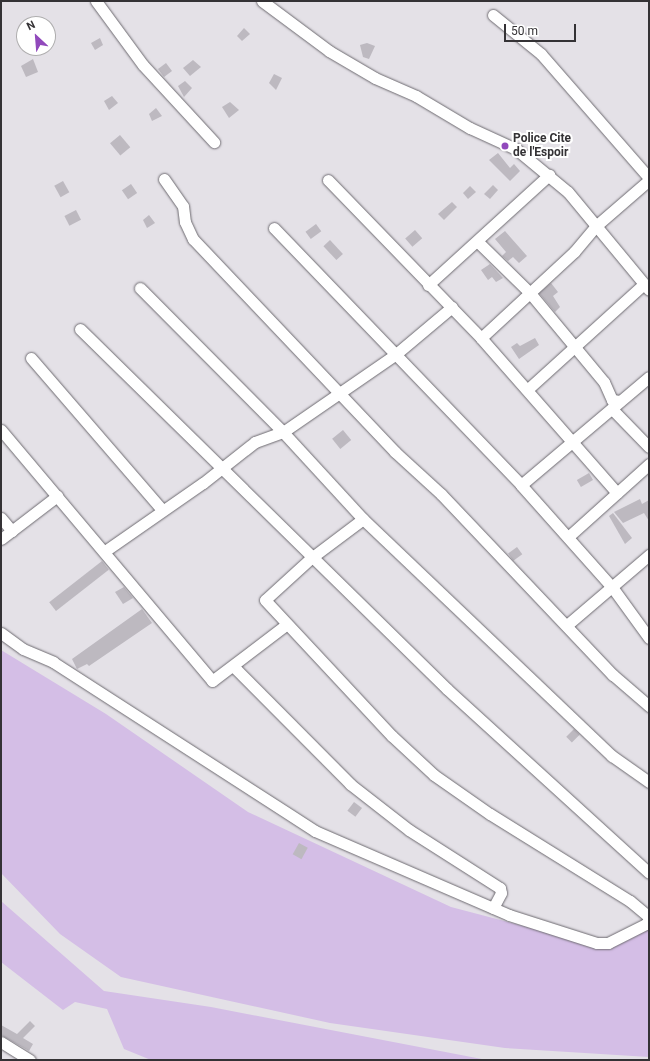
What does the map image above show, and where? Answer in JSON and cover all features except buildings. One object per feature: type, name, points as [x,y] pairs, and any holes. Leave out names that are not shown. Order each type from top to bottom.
[{"type":"street","points":[[96,1],[143,65],[214,142]]},
{"type":"street","points":[[262,1],[329,51],[375,78],[416,96],[470,128],[516,149],[568,192],[646,287],[574,347],[528,389]]},
{"type":"street","points":[[481,338],[574,252],[596,225],[649,179],[541,54],[493,15]]},
{"type":"street","points":[[428,285],[478,242],[549,175]]},
{"type":"street","points":[[164,179],[183,206],[185,222],[193,239],[340,393],[567,625],[613,675],[649,706]]},
{"type":"street","points":[[328,180],[428,285],[452,306],[528,389],[617,493]]},
{"type":"street","points":[[274,228],[521,485],[612,587],[649,638]]},
{"type":"street","points":[[478,242],[530,293],[604,382],[612,400],[620,401]]},
{"type":"street","points":[[140,288],[283,432],[363,519],[612,756],[649,782]]},
{"type":"street","points":[[105,551],[124,540],[162,510],[204,482],[220,467],[255,442],[283,432],[396,354],[452,306]]},
{"type":"street","points":[[80,329],[311,558],[447,689],[649,873]]},
{"type":"street","points":[[31,358],[162,510]]},
{"type":"street","points":[[521,485],[649,377]]},
{"type":"street","points":[[612,409],[649,447]]},
{"type":"street","points":[[1,430],[105,551],[212,681],[234,667],[287,624]]},
{"type":"street","points":[[568,537],[649,464]]},
{"type":"street","points":[[1,539],[57,496]]},
{"type":"street","points":[[1,518],[12,531]]},
{"type":"street","points":[[1,633],[23,649],[53,662],[315,831],[493,908],[602,944],[646,924],[649,918],[630,901],[490,814],[434,775],[392,736],[264,599],[311,558],[363,519]]},
{"type":"street","points":[[567,625],[649,556]]},
{"type":"street","points":[[234,667],[350,784],[409,830],[500,888],[501,893],[493,908]]},
{"type":"street","points":[[1,1042],[30,1060]]},
{"type":"shaded area","points":[[1,650],[106,714],[248,812],[451,907],[603,947],[649,924],[649,1057],[505,1048],[330,1023],[121,977],[60,934],[1,873]]},
{"type":"shaded area","points":[[1,901],[104,991],[211,1007],[487,1060],[151,1060],[124,1049],[107,1009],[75,1002],[63,1010],[1,962]]},
{"type":"place","name":"Police Cite de l'Espoir","points":[[505,146]]}]
